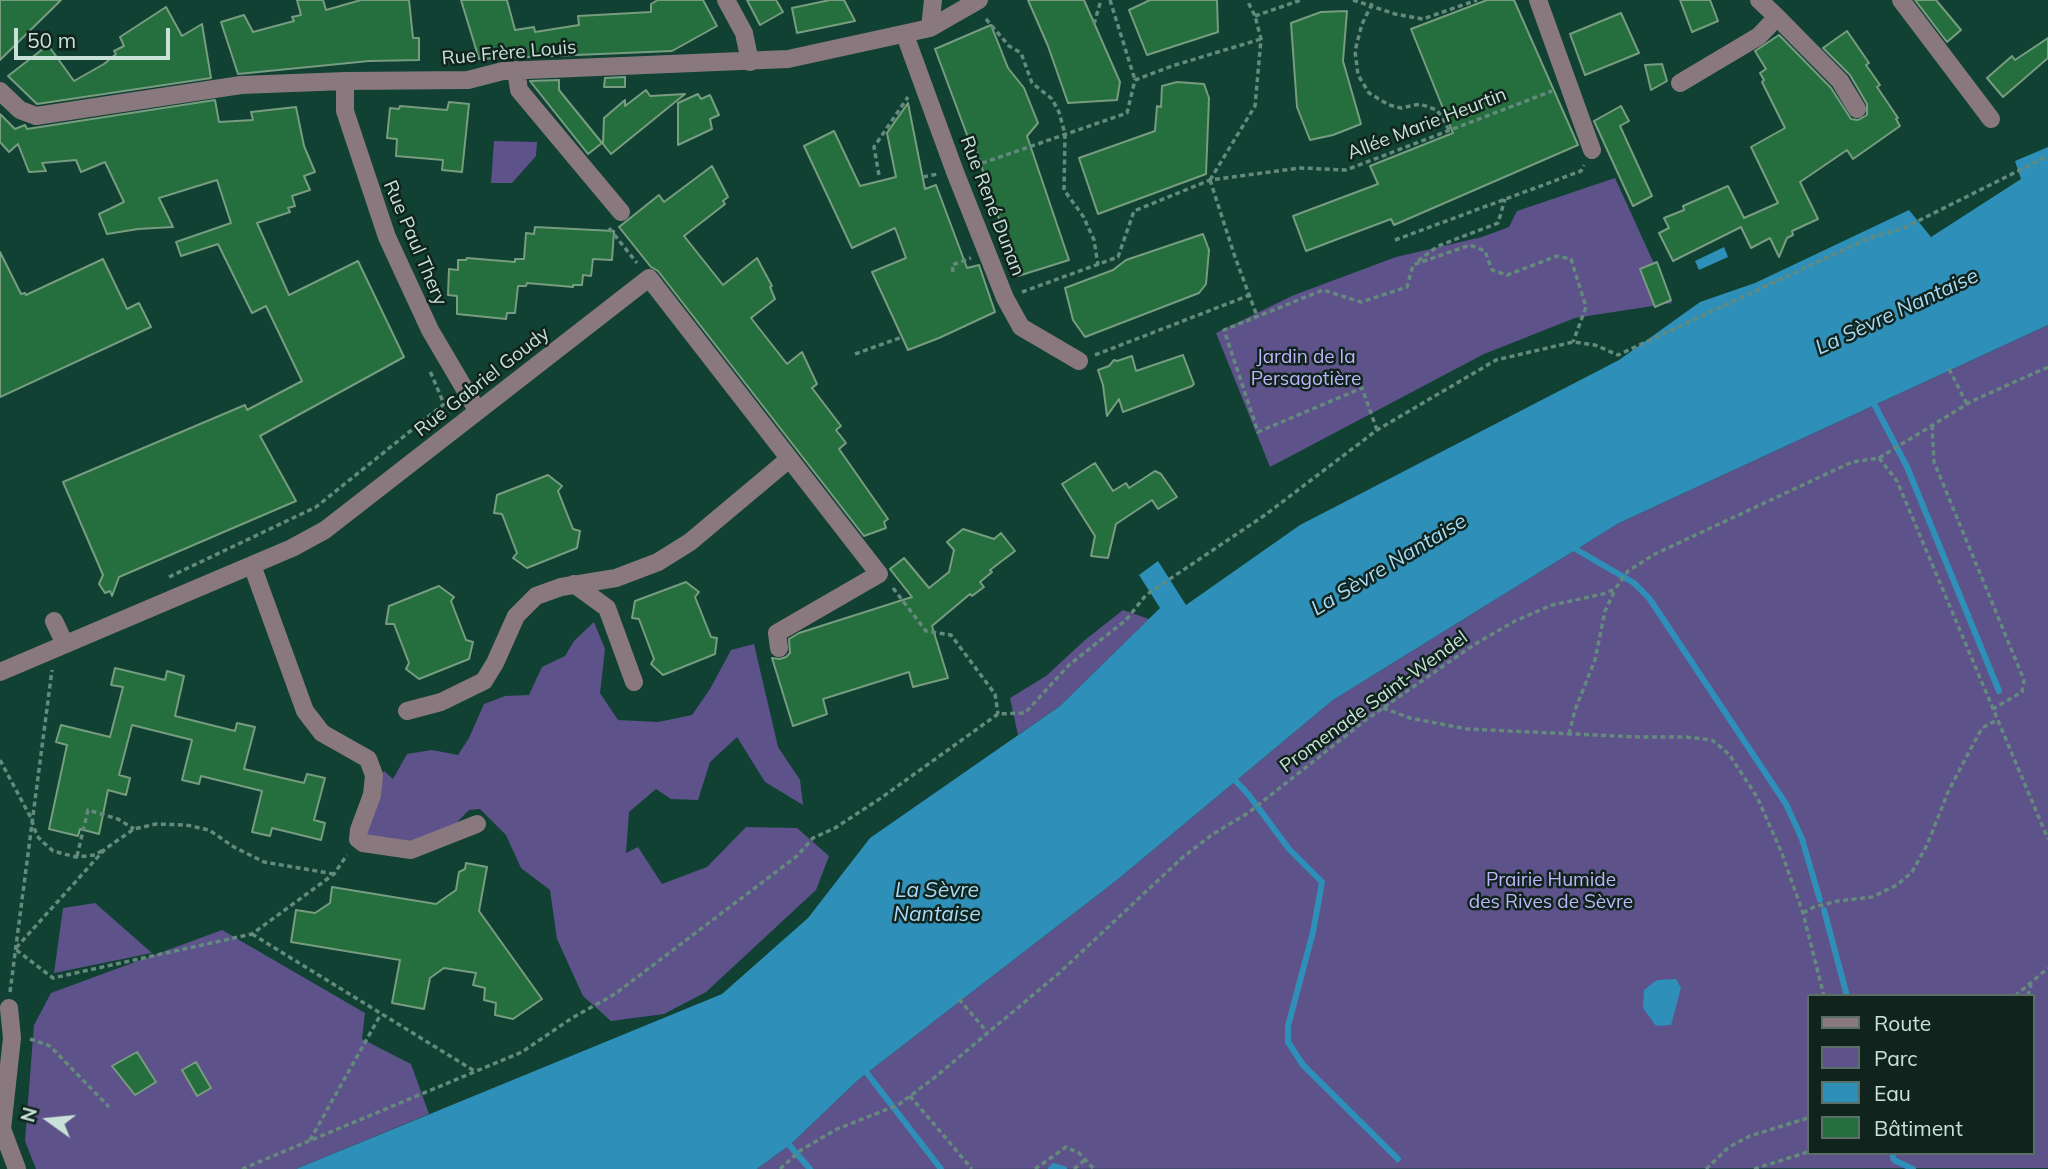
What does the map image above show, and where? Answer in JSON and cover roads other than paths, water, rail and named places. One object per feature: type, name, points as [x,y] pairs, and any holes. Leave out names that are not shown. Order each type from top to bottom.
[{"type":"street","points":[[726,0],[744,33],[750,62]]},
{"type":"street","points":[[930,28],[933,0]]},
{"type":"street","name":"Rue Frère Louis","points":[[0,91],[20,110],[36,116],[241,85],[345,80],[468,80],[503,71],[788,59],[930,28],[979,0]]},
{"type":"street","points":[[1538,0],[1592,150]]},
{"type":"street","points":[[1759,0],[1840,81],[1857,109]]},
{"type":"street","points":[[1900,0],[1991,119]]},
{"type":"street","points":[[1680,83],[1759,36],[1777,18]]},
{"type":"street","name":"Rue René Dunan","points":[[905,35],[948,173],[1005,299],[1021,327],[1079,361]]},
{"type":"street","points":[[516,71],[519,90],[621,212]]},
{"type":"street","name":"Rue Paul Thery","points":[[345,80],[345,110],[387,237],[429,330],[477,410]]},
{"type":"street","name":"Rue Gabriel Goudy","points":[[0,672],[305,542],[344,517],[477,410],[649,278],[879,574],[776,633],[779,648]]},
{"type":"street","points":[[407,711],[441,702],[484,681],[516,616],[536,596],[574,584],[616,578],[658,562],[690,542],[789,459]]},
{"type":"street","points":[[253,565],[305,711],[322,733],[368,759],[374,775],[372,795],[358,839],[363,843],[411,850],[477,824]]},
{"type":"street","points":[[607,608],[616,578]]},
{"type":"street","points":[[574,584],[607,608],[634,682]]},
{"type":"street","points":[[54,621],[65,644]]},
{"type":"street","points":[[9,1008],[9,1075],[2,1129],[17,1169]]},
{"type":"water","name":"La Sèvre Nantaise","points":[[2048,147],[2048,325],[1619,523],[1333,700],[1117,880],[858,1080],[791,1144],[757,1169],[296,1169],[722,994],[808,918],[870,838],[1060,706],[1160,608],[1139,575],[1158,561],[1186,605],[1300,525],[1619,360],[1700,302],[1755,283],[1909,210],[1931,237],[2021,179],[2015,161]]},
{"type":"water","points":[[1724,247],[1728,257],[1699,270],[1695,261]]},
{"type":"water","points":[[1676,979],[1681,988],[1671,1025],[1656,1026],[1643,1008],[1644,990],[1657,980]]},
{"type":"waterway","points":[[1871,398],[1907,467],[1999,691]]},
{"type":"waterway","points":[[1572,547],[1634,583],[1649,598],[1786,804],[1802,839],[1820,900]]},
{"type":"waterway","points":[[1230,775],[1248,794],[1289,849],[1322,882],[1313,932],[1288,1026],[1288,1042],[1303,1065],[1398,1159]]},
{"type":"waterway","points":[[1824,910],[1846,994]]},
{"type":"waterway","points":[[863,1068],[941,1169]]},
{"type":"waterway","points":[[784,1139],[810,1169]]},
{"type":"waterway","points":[[1893,1155],[1894,1160],[1913,1169]]},
{"type":"waterway","points":[[1051,1169],[1054,1166],[1064,1169]]},
{"type":"park label","name":"Jardin de la Persagotière","points":[[1306,368]]},
{"type":"park label","name":"Prairie Humide des Rives de Sèvre","points":[[1551,891]]}]
